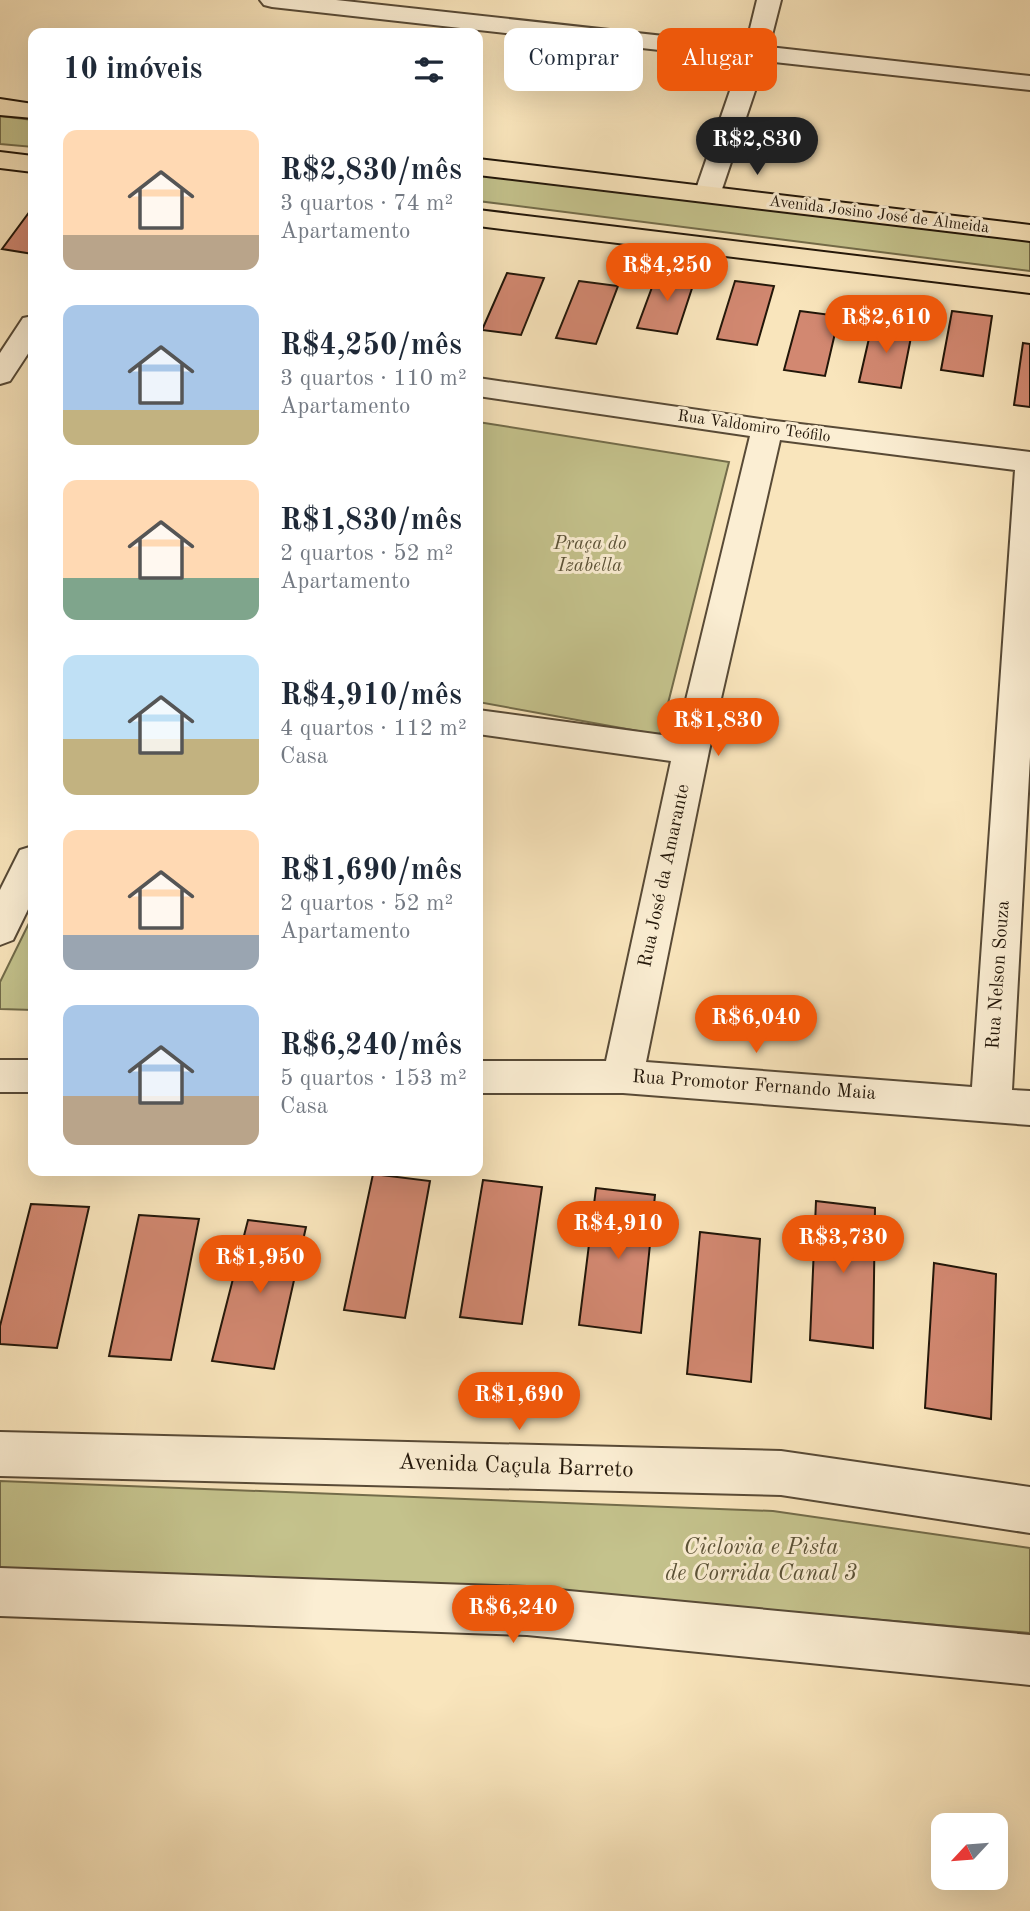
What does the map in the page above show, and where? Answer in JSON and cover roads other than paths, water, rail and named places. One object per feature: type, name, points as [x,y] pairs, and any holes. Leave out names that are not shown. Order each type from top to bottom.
[{"type":"main road","points":[[0,107],[28,110]]},
{"type":"main road","points":[[0,160],[28,163]]},
{"type":"main road","name":"Avenida Josino José de Almeida","points":[[483,168],[1030,233]]},
{"type":"main road","points":[[483,219],[1030,285]]},
{"type":"street","points":[[272,0],[657,41]]},
{"type":"street","points":[[762,28],[769,0]]},
{"type":"street","points":[[777,53],[1030,83]]},
{"type":"street","points":[[707,195],[742,91]]},
{"type":"street","points":[[0,319],[28,323]]},
{"type":"street","points":[[0,376],[28,332]]},
{"type":"street","name":"Rua Valdomiro Teófilo","points":[[483,388],[767,429],[1030,462]]},
{"type":"street","name":"Rua José da Amarante","points":[[623,1077],[691,751],[767,429]]},
{"type":"street","name":"Rua Nelson Souza","points":[[991,1103],[1030,470]]},
{"type":"street","points":[[483,723],[691,751]]},
{"type":"street","points":[[0,930],[28,871]]},
{"type":"street","points":[[0,1076],[28,1076]]},
{"type":"street","name":"Rua Promotor Fernando Maia","points":[[483,1077],[623,1077],[1030,1108]]},
{"type":"street","name":"Avenida Caçula Barreto","points":[[0,1454],[781,1474],[1030,1510]]},
{"type":"street","points":[[0,1592],[527,1611],[1030,1660]]},
{"type":"park label","name":"Praça do Izabella","points":[[590,555]]},
{"type":"park label","name":"Ciclovia e Pista de Corrida Canal 3","points":[[761,1560]]}]
